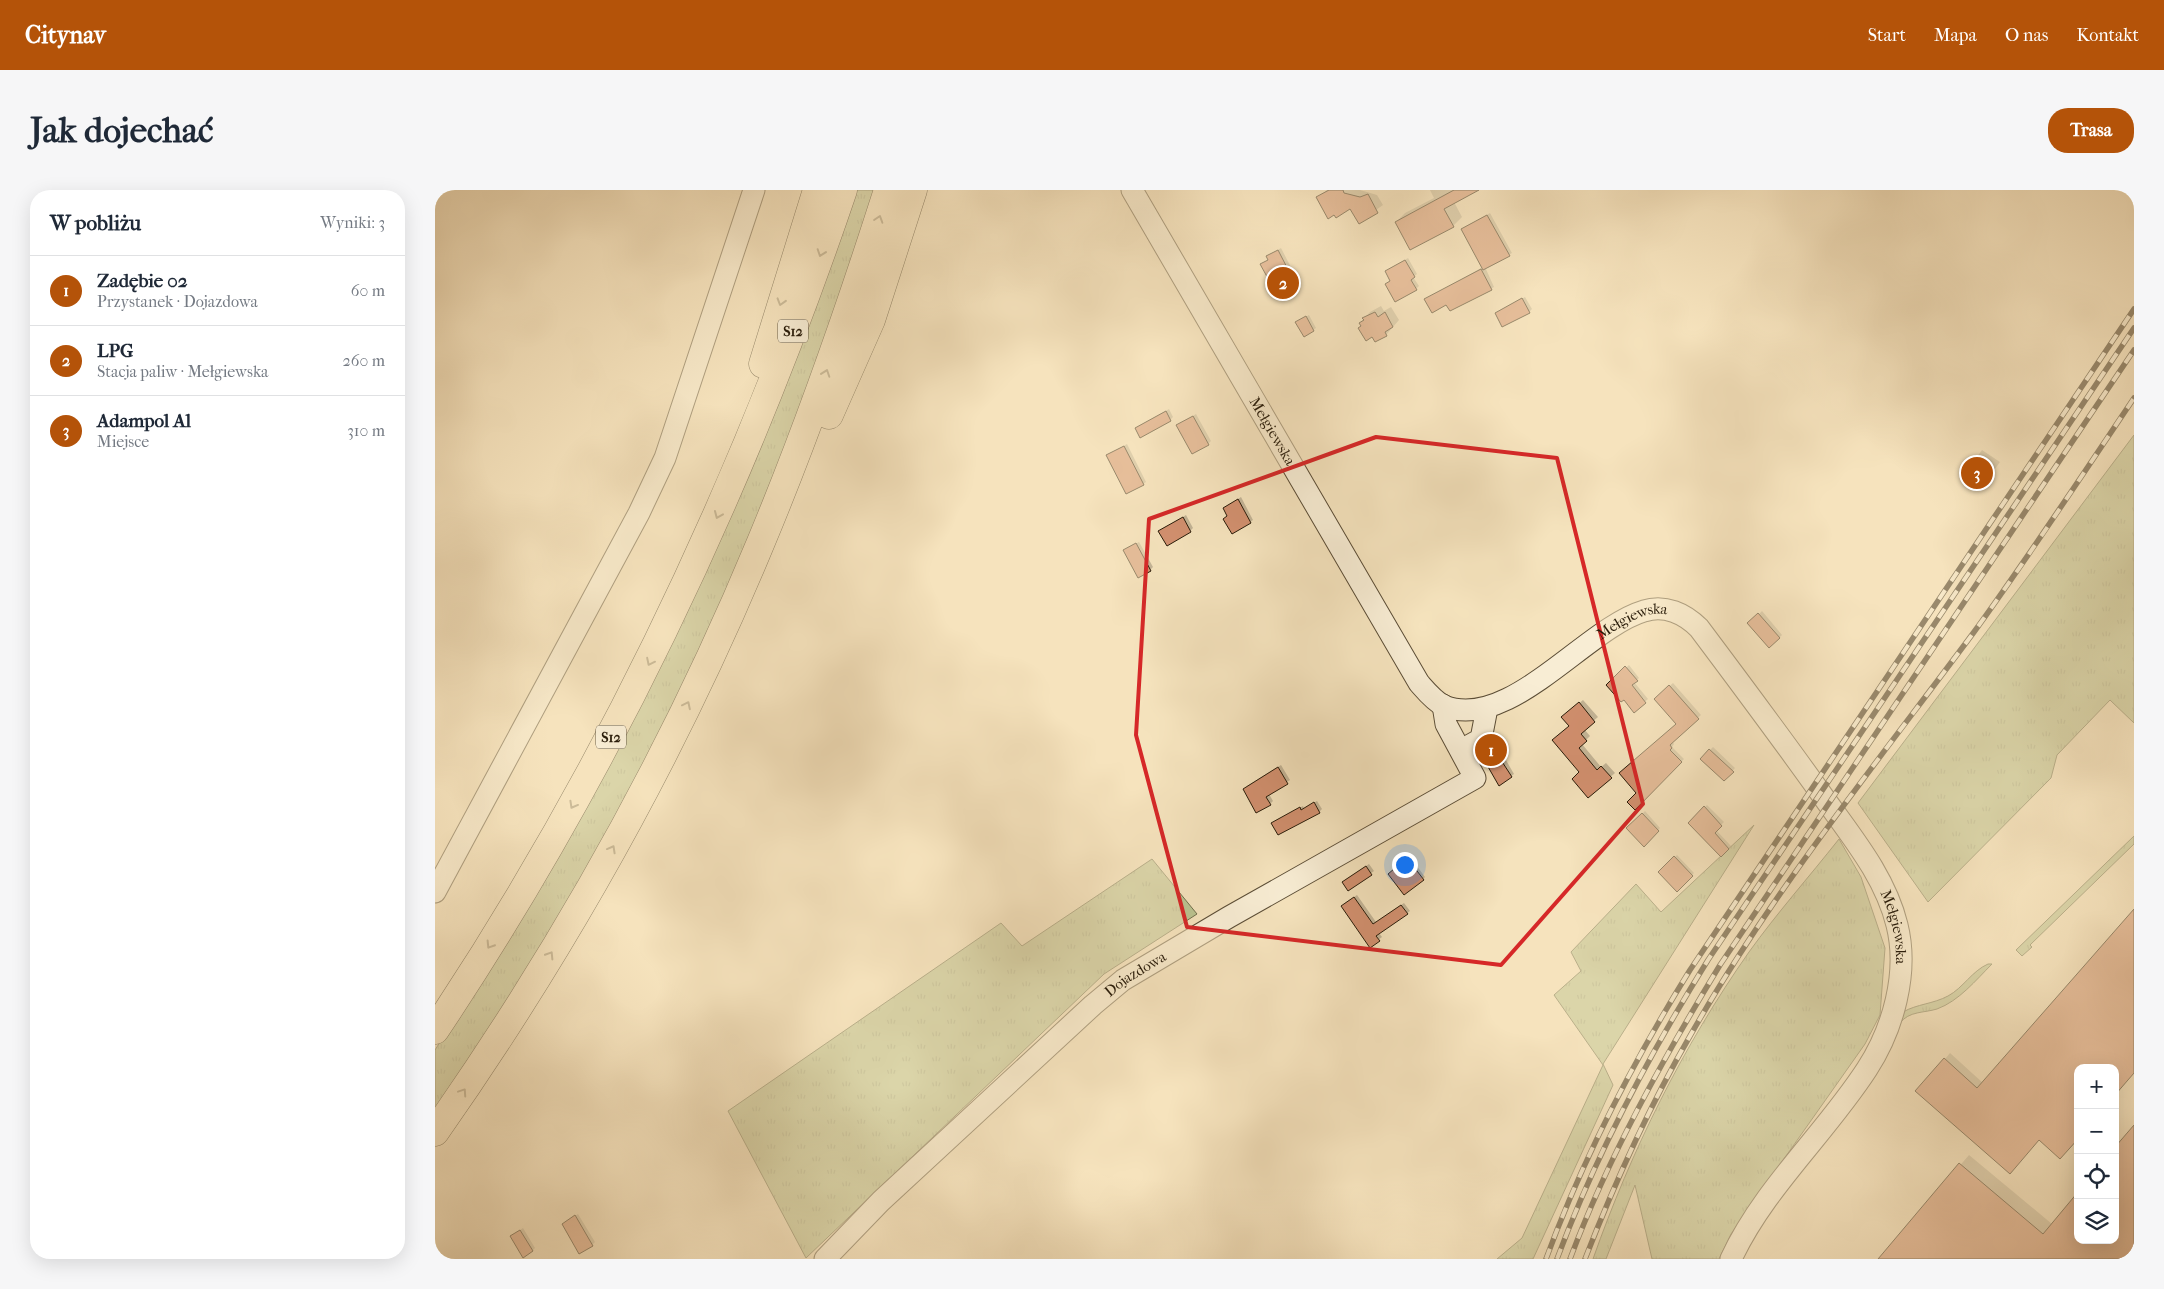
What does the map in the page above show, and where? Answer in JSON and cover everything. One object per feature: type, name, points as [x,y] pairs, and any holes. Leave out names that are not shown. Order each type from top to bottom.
[{"type":"highway","points":[[737,470],[767,346],[817,190]]},
{"type":"highway","name":"S12","points":[[435,1030],[518,900],[611,737],[678,603],[737,470],[793,330],[843,190]]},
{"type":"highway","points":[[435,1132],[521,1002],[588,891],[678,724],[737,597],[803,437],[888,190]]},
{"type":"highway","points":[[737,597],[788,507],[871,320],[913,190]]},
{"type":"street","points":[[435,892],[639,513],[665,458],[754,190]]},
{"type":"street","name":"Mełgiewska","points":[[1132,190],[1419,683],[1443,705],[1456,709],[1487,708],[1502,702],[1531,684],[1634,615],[1656,609],[1680,614],[1689,618],[1699,628],[1759,707],[1869,863],[1887,896],[1897,926],[1901,953],[1895,1002],[1883,1040],[1854,1089],[1760,1210],[1731,1259]]},
{"type":"street","points":[[1443,705],[1446,724],[1461,750],[1481,739],[1487,708]]},
{"type":"street","name":"Dojazdowa","points":[[825,1259],[881,1201],[1123,980],[1229,916],[1475,778],[1461,750]]},
{"type":"highlighted area","points":[[1376,437],[1557,458],[1643,804],[1501,965],[1187,927],[1136,735],[1149,519]]},
{"type":"green space","points":[[852,190],[877,190],[832,329],[719,617],[625,805],[560,921],[435,1115],[435,1050],[522,913]]},
{"type":"green space","points":[[2134,435],[2134,723],[2110,700],[2057,755],[2051,778],[1928,902],[1858,803]]},
{"type":"green space","points":[[1754,825],[1603,1064],[1613,1085],[1533,1259],[1497,1259],[1522,1238],[1603,1065],[1554,995],[1581,971],[1571,952],[1636,884],[1661,912]]},
{"type":"green space","points":[[2134,836],[2134,844],[2030,945],[2032,947],[2022,956],[2016,950]]},
{"type":"green space","points":[[1839,839],[1861,877],[1885,948],[1880,1015],[1865,1044],[1731,1234],[1719,1259],[1652,1259],[1635,1185],[1606,1259],[1593,1259],[1624,1179],[1642,1139],[1702,1024],[1749,952]]},
{"type":"green space","points":[[1152,859],[1197,914],[1104,974],[806,1258],[728,1111],[1001,923],[1022,946]]},
{"type":"green space","points":[[1988,964],[1992,964],[1953,1001],[1937,1009],[1912,1014],[1900,1023],[1903,1012],[1948,996]]},
{"type":"building","points":[[1329,190],[1343,190],[1344,193],[1360,197],[1368,194],[1378,213],[1359,224],[1350,209],[1336,218],[1334,215],[1328,219],[1316,197]]},
{"type":"building","points":[[1454,190],[1479,190],[1444,209],[1454,227],[1410,250],[1395,222]]},
{"type":"building","points":[[1487,215],[1510,256],[1483,270],[1461,229]]},
{"type":"building","points":[[1278,250],[1295,283],[1276,293],[1260,264],[1268,260],[1266,256]]},
{"type":"building","points":[[1405,260],[1415,277],[1411,280],[1417,290],[1395,302],[1385,284],[1390,281],[1385,271]]},
{"type":"building","points":[[1481,269],[1492,290],[1450,311],[1446,305],[1432,313],[1424,299]]},
{"type":"building","points":[[1522,298],[1530,313],[1502,327],[1495,313]]},
{"type":"building","points":[[1375,312],[1378,317],[1385,312],[1393,327],[1385,332],[1387,336],[1375,342],[1372,337],[1366,341],[1358,328],[1361,326],[1359,323],[1364,320],[1362,318]]},
{"type":"building","points":[[1306,316],[1314,331],[1304,337],[1295,322]]},
{"type":"building","points":[[1166,411],[1171,421],[1140,438],[1135,428]]},
{"type":"building","points":[[1193,416],[1209,445],[1192,454],[1176,425]]},
{"type":"building","points":[[1124,446],[1144,485],[1126,494],[1106,455]]},
{"type":"building","points":[[1975,456],[1994,468],[1980,490],[1961,478]]},
{"type":"building","points":[[1238,499],[1251,523],[1232,534],[1223,519],[1227,516],[1223,508]]},
{"type":"building","points":[[1183,517],[1191,532],[1167,546],[1158,531]]},
{"type":"building","points":[[1136,543],[1151,571],[1138,578],[1123,550]]},
{"type":"building","points":[[1758,613],[1780,638],[1769,648],[1747,623]]},
{"type":"building","points":[[1625,666],[1638,681],[1632,685],[1646,703],[1634,713],[1624,700],[1621,702],[1606,685]]},
{"type":"building","points":[[1669,685],[1699,719],[1670,745],[1672,748],[1670,750],[1682,762],[1635,810],[1627,802],[1636,793],[1619,773],[1676,724],[1654,699]]},
{"type":"building","points":[[1579,702],[1595,722],[1581,734],[1587,741],[1579,748],[1597,770],[1601,766],[1612,778],[1588,798],[1572,779],[1579,772],[1552,740],[1569,726],[1561,717]]},
{"type":"building","points":[[1709,749],[1734,772],[1724,781],[1700,759]]},
{"type":"building","points":[[1499,757],[1512,777],[1499,786],[1487,765]]},
{"type":"building","points":[[1278,767],[1288,784],[1266,797],[1271,805],[1256,813],[1243,789]]},
{"type":"building","points":[[1314,802],[1320,813],[1278,835],[1271,823],[1300,807],[1301,810]]},
{"type":"building","points":[[1704,806],[1722,826],[1715,833],[1729,849],[1721,857],[1688,823]]},
{"type":"building","points":[[1642,813],[1659,831],[1644,847],[1626,828]]},
{"type":"building","points":[[1674,856],[1693,876],[1677,892],[1658,872]]},
{"type":"building","points":[[1407,858],[1424,880],[1404,895],[1388,874]]},
{"type":"building","points":[[1366,866],[1372,875],[1348,891],[1342,882]]},
{"type":"building","points":[[1354,897],[1373,924],[1401,905],[1408,914],[1376,936],[1380,941],[1370,948],[1341,906]]},
{"type":"building","points":[[2134,909],[2134,1073],[2119,1090],[2119,1064],[2074,1064],[2074,1143],[2060,1159],[2039,1140],[2010,1174],[1915,1091],[1944,1058],[1977,1088]]},
{"type":"building","points":[[2134,1125],[2134,1259],[1878,1259],[1959,1163],[2043,1234],[2074,1197],[2074,1244],[2119,1244],[2119,1142]]},
{"type":"building","points":[[575,1215],[593,1246],[579,1254],[562,1224]]},
{"type":"building","points":[[520,1230],[533,1251],[523,1258],[510,1236]]},
{"type":"railway","points":[[1546,1259],[1560,1221],[1593,1147],[1629,1075],[1690,970],[2134,309]]},
{"type":"railway","points":[[1557,1259],[1606,1143],[1665,1032],[1708,960],[2134,328]]},
{"type":"railway","points":[[1570,1259],[1602,1182],[1638,1108],[1720,965],[2134,350]]},
{"type":"railway","points":[[1585,1259],[1608,1202],[1647,1117],[1675,1063],[1721,983],[1790,880],[1862,780],[1974,632],[2134,398]]},
{"type":"place","name":"LPG","points":[[1283,283]]},
{"type":"place","name":"Adampol Al","points":[[1977,473]]},
{"type":"place","name":"Zadębie 02","points":[[1491,750]]}]
